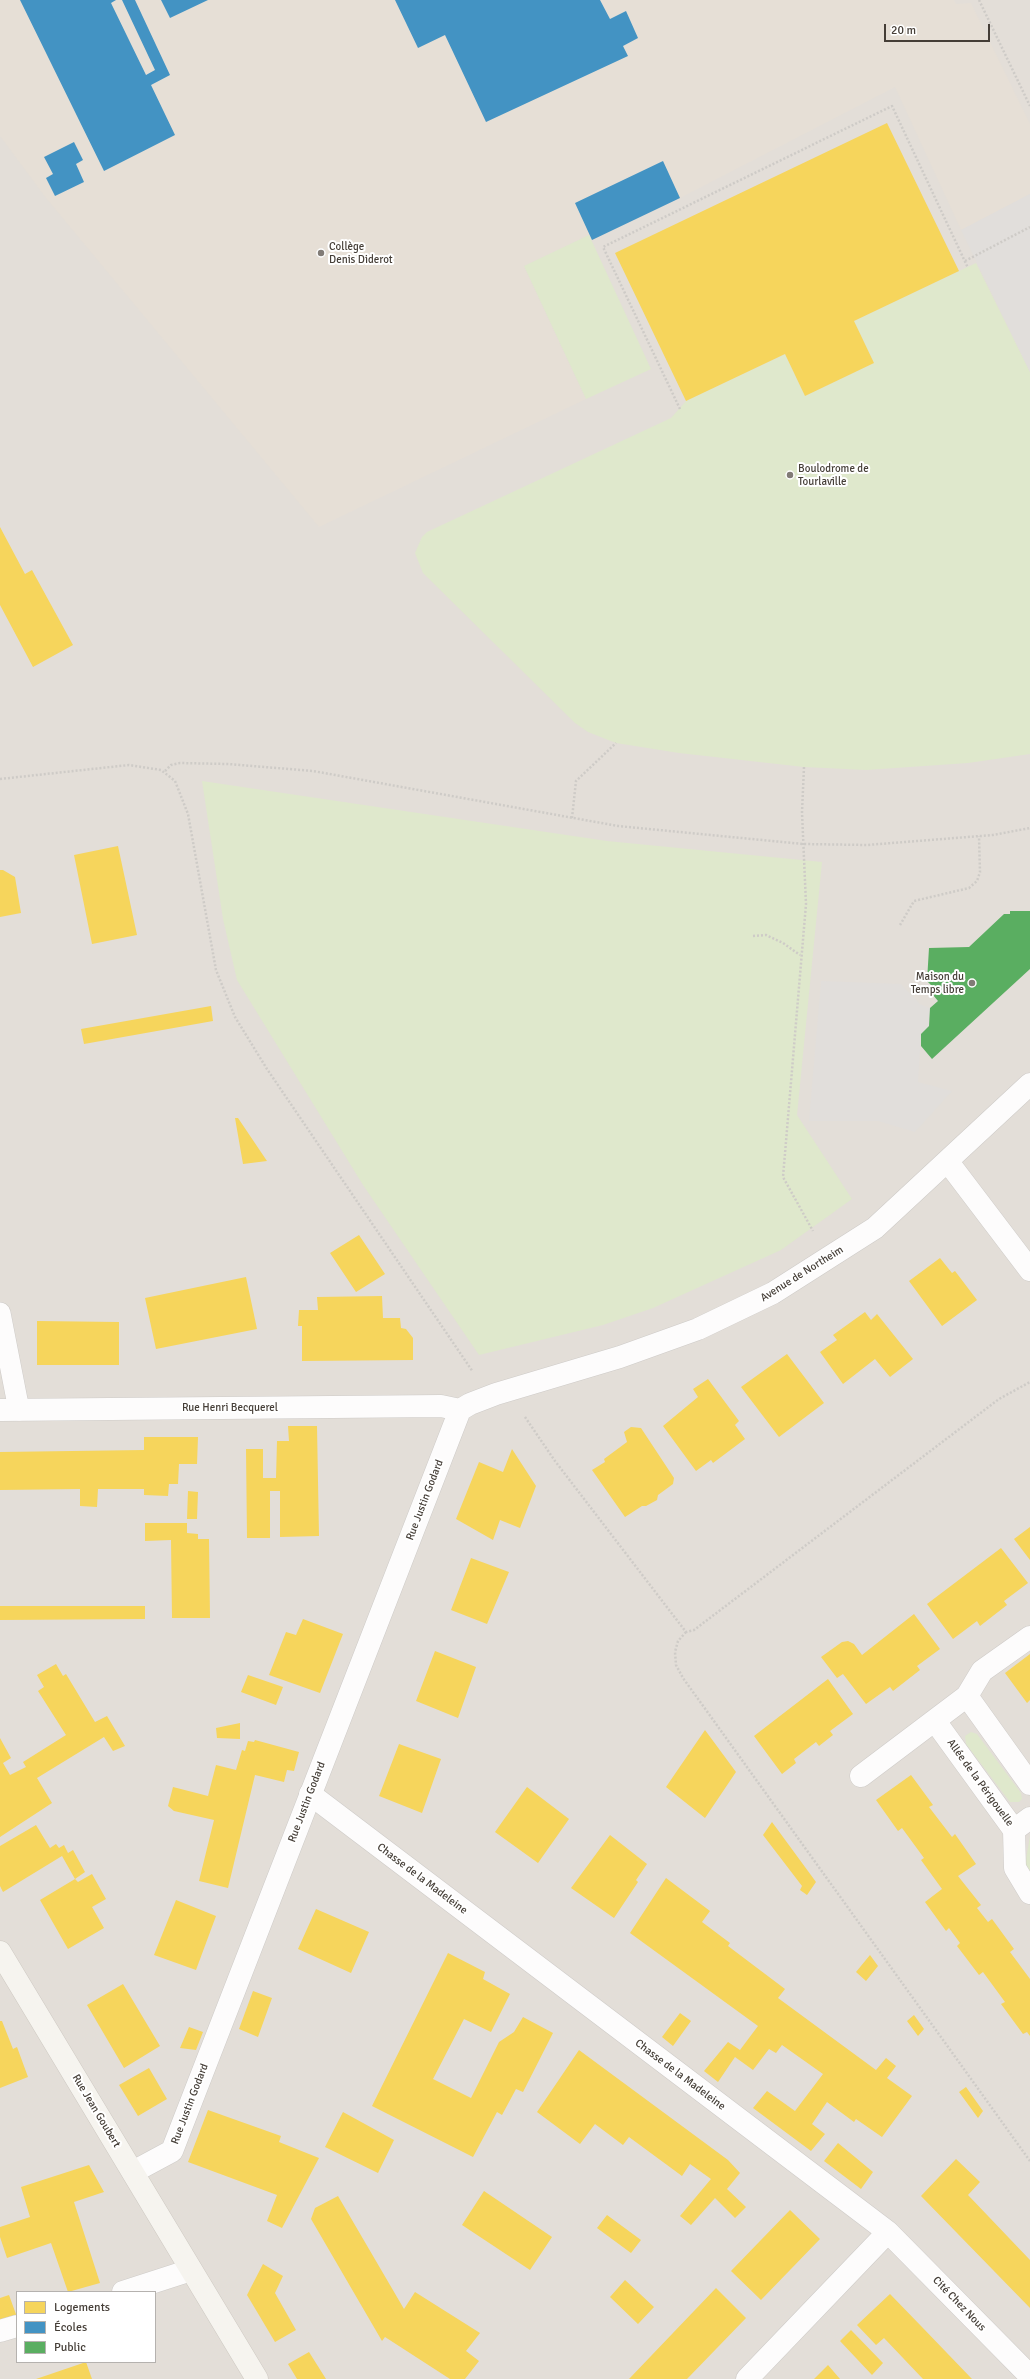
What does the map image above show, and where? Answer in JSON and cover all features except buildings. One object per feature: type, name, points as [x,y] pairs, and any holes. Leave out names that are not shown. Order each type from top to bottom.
[{"type":"main road","name":"Rue Jean Goubert","points":[[0,1952],[257,2379]]},
{"type":"street","name":"Avenue de Northeim","points":[[460,1410],[470,1404],[496,1394],[620,1357],[698,1329],[773,1293],[874,1228],[948,1162],[1030,1084]]},
{"type":"street","points":[[948,1162],[1030,1270]]},
{"type":"street","name":"Rue Henri Becquerel","points":[[9,1410],[441,1406],[460,1410]]},
{"type":"street","name":"Rue Justin Godard","points":[[133,2172],[172,2151],[460,1410]]},
{"type":"street","points":[[861,1776],[967,1696],[982,1671],[1030,1637]]},
{"type":"street","points":[[967,1696],[1030,1784]]},
{"type":"street","name":"Allée de la Périgouelle","points":[[935,1721],[1022,1824],[1015,1868],[1030,1893]]},
{"type":"street","name":"Chasse de la Madeleine","points":[[310,1794],[888,2232]]},
{"type":"street","points":[[747,2379],[888,2232]]},
{"type":"street","name":"Cité Chez Nous","points":[[888,2232],[1030,2376]]},
{"type":"street","points":[[126,2291],[191,2270]]},
{"type":"street","points":[[0,2331],[16,2326]]},
{"type":"lane","points":[[0,1313],[9,1410]]},
{"type":"path","points":[[979,0],[1030,106]]},
{"type":"path","points":[[680,409],[603,247],[892,106],[968,268]]},
{"type":"path","points":[[965,261],[1030,227]]},
{"type":"path","points":[[572,818],[576,781],[616,744]]},
{"type":"path","points":[[165,771],[171,765],[180,763],[228,764],[313,771],[618,826],[803,844],[867,845],[979,836],[1030,828]]},
{"type":"path","points":[[0,779],[129,765],[152,767],[165,771],[175,781],[180,790],[188,814],[216,970],[235,1016],[266,1069],[476,1376]]},
{"type":"path","points":[[804,767],[803,844],[806,904],[800,956],[783,1177],[828,1258]]},
{"type":"path","points":[[900,925],[914,901],[969,888],[977,881],[980,872],[979,836]]},
{"type":"path","points":[[753,936],[766,935],[783,943],[800,956]]},
{"type":"path","points":[[1030,1382],[999,1399],[694,1630],[686,1632],[678,1641],[675,1652],[676,1665],[683,1678],[1030,2161]]},
{"type":"path","points":[[522,1415],[686,1632]]},
{"type":"shaded area","points":[[0,0],[1030,0],[1030,2379],[0,2379]]},
{"type":"shaded area","name":"Collège Denis Diderot","points":[[0,0],[954,0],[956,4],[971,3],[1030,124],[1030,194],[961,230],[895,87],[680,198],[592,240],[589,235],[524,266],[586,399],[319,527],[46,198],[0,136]]},
{"type":"shaded area","points":[[1030,194],[1030,372],[961,230]]},
{"type":"shaded area","points":[[821,981],[901,984],[920,1004],[930,1008],[929,1026],[921,1034],[918,1082],[952,1091],[915,1132],[878,1121],[809,1121]]},
{"type":"green space","points":[[589,235],[651,369],[586,399],[524,266]]},
{"type":"green space","name":"Boulodrome de Tourlaville","points":[[976,263],[1030,372],[1030,754],[968,763],[866,770],[804,767],[679,753],[616,743],[588,732],[575,723],[423,573],[415,553],[422,537],[427,532],[671,418],[686,401],[785,354],[805,396],[874,363],[854,321]]},
{"type":"green space","points":[[202,781],[607,841],[822,862],[797,1115],[852,1199],[781,1250],[653,1308],[603,1325],[479,1355],[363,1185],[237,980],[223,919]]},
{"type":"green space","points":[[971,1732],[977,1734],[1021,1793],[1022,1799],[1019,1802],[1010,1802],[966,1744],[965,1736]]},
{"type":"green space","points":[[1030,1836],[1030,1873],[1025,1865]]},
{"type":"place","name":"Collège Denis Diderot","points":[[321,253]]},
{"type":"place","name":"Boulodrome de Tourlaville","points":[[790,475]]},
{"type":"place","name":"Maison du Temps libre","points":[[972,983]]}]
